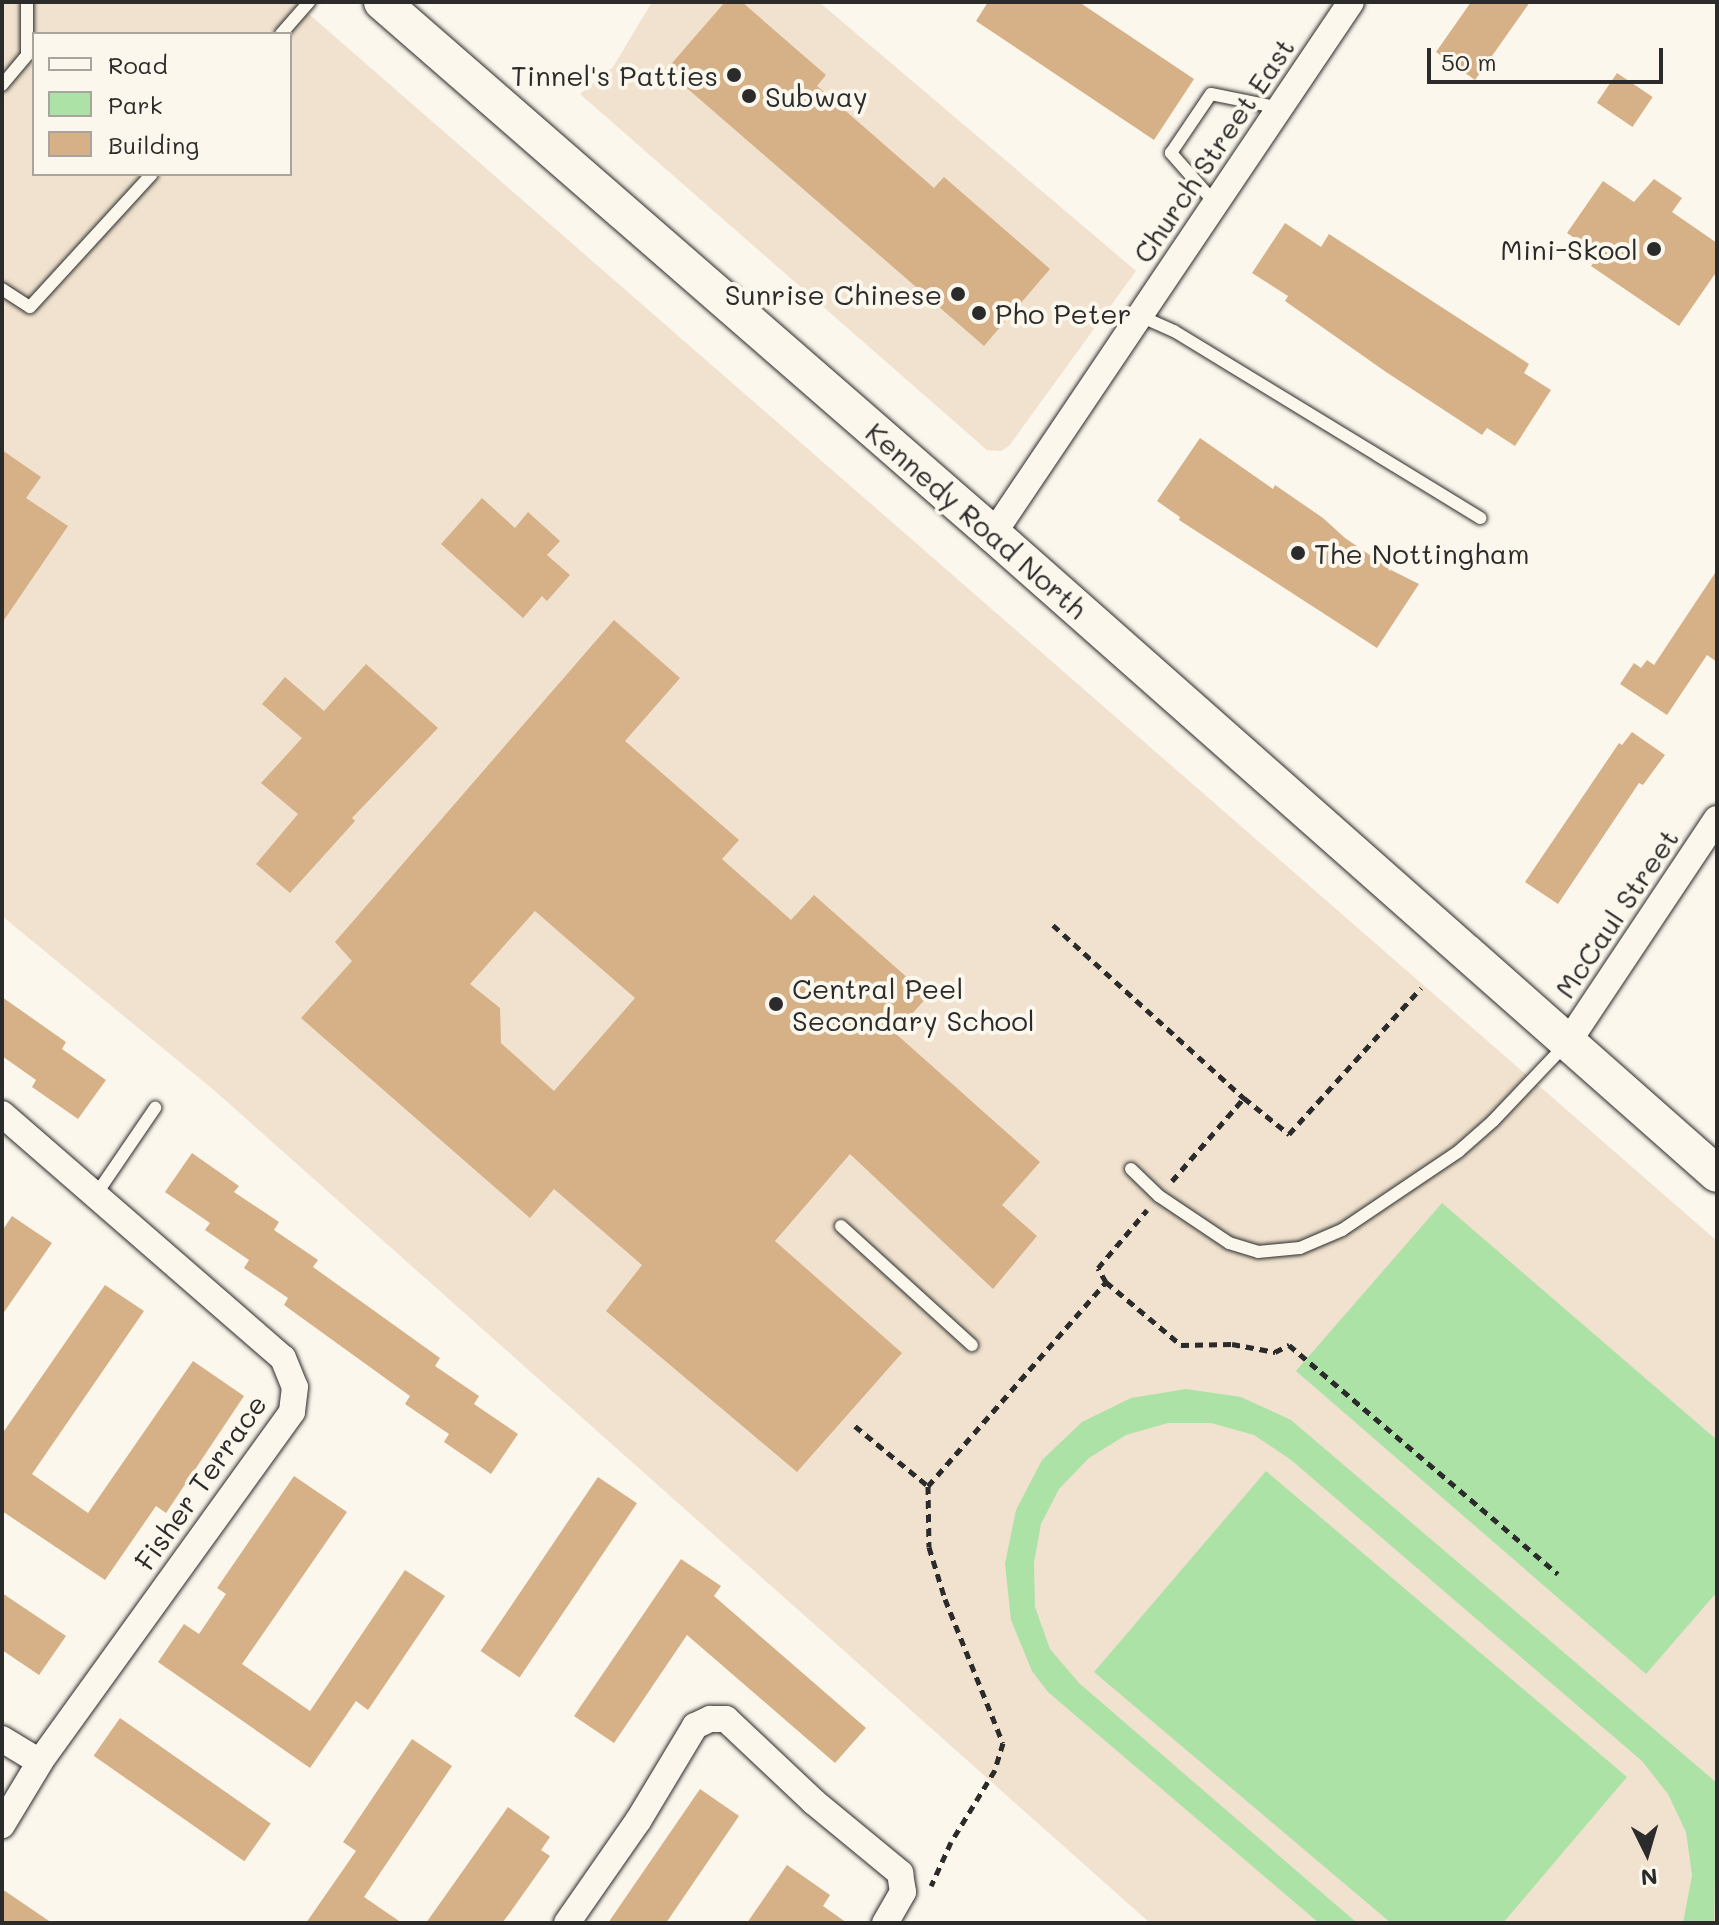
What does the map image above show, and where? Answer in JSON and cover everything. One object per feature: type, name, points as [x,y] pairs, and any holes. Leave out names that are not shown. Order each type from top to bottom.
[{"type":"main road","name":"Kennedy Road North","points":[[402,8],[1717,1174]]},
{"type":"street","name":"Church Street East","points":[[993,534],[1351,2]]},
{"type":"street","name":"McCaul Street","points":[[1568,1042],[1717,819]]},
{"type":"street","name":"Fisher Terrace","points":[[2,1114],[283,1358],[295,1387],[292,1412],[40,1762],[2,1825]]},
{"type":"street","points":[[567,1923],[638,1821],[695,1726],[710,1719],[726,1719],[814,1802],[900,1873],[903,1892],[885,1923]]},
{"type":"street","points":[[2,1739],[40,1762]]},
{"type":"lane","points":[[2,85],[27,55],[27,2]]},
{"type":"lane","points":[[283,32],[309,2]]},
{"type":"lane","points":[[1215,203],[1171,153],[1211,94],[1280,108]]},
{"type":"lane","points":[[2,289],[30,307],[150,176]]},
{"type":"lane","points":[[1140,316],[1174,331],[1480,518]]},
{"type":"lane","points":[[1131,1169],[1159,1196],[1229,1243],[1258,1252],[1300,1248],[1342,1230],[1459,1151],[1493,1121],[1568,1042]]},
{"type":"lane","points":[[95,1196],[155,1108]]},
{"type":"lane","points":[[841,1226],[972,1345]]},
{"type":"path","points":[[1053,925],[1244,1098]]},
{"type":"path","points":[[1106,1282],[1181,1345],[1232,1344],[1275,1352],[1289,1345],[1558,1574]]},
{"type":"path","points":[[855,1426],[928,1486],[929,1547],[945,1599],[1003,1743],[995,1770],[951,1842],[926,1898],[903,1892]]},
{"type":"shaded area","name":"Central Peel Secondary School","points":[[2,2],[295,2],[1717,1241],[1717,1923],[1150,1923],[215,1091],[2,916]]},
{"type":"shaded area","points":[[652,2],[819,2],[1136,271],[1009,446],[1001,451],[987,450],[580,94],[613,67]]},
{"type":"green space","points":[[1442,1203],[1717,1440],[1717,1592],[1646,1674],[1296,1371]]},
{"type":"green space","points":[[1186,1389],[1241,1397],[1291,1420],[1717,1783],[1714,1923],[1683,1923],[1692,1875],[1686,1832],[1668,1794],[1642,1761],[1290,1459],[1254,1435],[1211,1423],[1168,1423],[1126,1435],[1089,1458],[1059,1489],[1041,1524],[1034,1563],[1035,1607],[1050,1649],[1079,1683],[1357,1923],[1319,1923],[1048,1692],[1032,1671],[1011,1620],[1005,1564],[1016,1510],[1042,1460],[1082,1422],[1131,1398]]},
{"type":"green space","points":[[1266,1471],[1627,1777],[1503,1923],[1391,1923],[1094,1672]]},
{"type":"building","points":[[725,2],[742,2],[826,75],[817,86],[934,188],[944,177],[1050,269],[984,346],[666,70]]},
{"type":"building","points":[[988,2],[1079,2],[1194,79],[1154,140],[976,21]]},
{"type":"building","points":[[1471,2],[1530,2],[1475,80],[1436,52]]},
{"type":"building","points":[[1617,73],[1653,97],[1633,127],[1597,103]]},
{"type":"building","name":"Mini-Skool","points":[[1654,179],[1682,198],[1672,212],[1717,243],[1717,271],[1679,326],[1591,266],[1599,255],[1567,233],[1603,181],[1634,202]]},
{"type":"building","points":[[1285,223],[1321,247],[1329,234],[1529,364],[1524,373],[1551,390],[1515,446],[1487,428],[1482,435],[1386,372],[1285,301],[1288,296],[1252,273]]},
{"type":"building","name":"The Nottingham","points":[[1200,438],[1273,489],[1275,485],[1323,518],[1345,538],[1393,571],[1419,584],[1377,648],[1179,520],[1180,517],[1157,501]]},
{"type":"building","points":[[2,450],[41,477],[26,498],[68,526],[2,623]]},
{"type":"building","points":[[482,498],[515,528],[528,512],[560,541],[547,555],[570,575],[547,601],[542,596],[523,618],[441,544]]},
{"type":"building","points":[[1717,570],[1717,662],[1707,655],[1667,715],[1620,684],[1634,663],[1641,668],[1647,660],[1654,665]]},
{"type":"building","points":[[614,620],[680,678],[625,741],[739,840],[722,859],[791,920],[814,895],[928,996],[895,1033],[1040,1162],[1002,1205],[1037,1236],[993,1289],[850,1154],[775,1241],[902,1353],[797,1472],[606,1311],[642,1265],[554,1189],[530,1218],[301,1018],[352,961],[335,942]],"holes":[[[535,911],[635,998],[554,1091],[501,1043],[500,1008],[470,984]]]},
{"type":"building","points":[[366,664],[438,728],[352,818],[355,821],[290,893],[256,864],[298,814],[261,783],[302,738],[262,704],[285,677],[324,711]]},
{"type":"building","points":[[1632,732],[1665,755],[1643,785],[1639,783],[1558,904],[1525,882],[1619,743],[1622,745]]},
{"type":"building","points":[[2,997],[66,1042],[62,1049],[106,1080],[78,1119],[32,1087],[36,1080],[2,1056]]},
{"type":"building","points":[[192,1153],[239,1186],[234,1192],[279,1222],[274,1230],[318,1260],[313,1267],[440,1358],[435,1366],[479,1396],[474,1404],[518,1434],[491,1474],[444,1442],[449,1434],[405,1404],[410,1396],[284,1305],[288,1298],[244,1268],[249,1260],[205,1230],[210,1223],[165,1192]]},
{"type":"building","points":[[12,1216],[52,1243],[2,1315],[2,1231]]},
{"type":"building","points":[[105,1285],[144,1311],[32,1474],[88,1513],[193,1361],[244,1396],[166,1513],[156,1506],[105,1580],[2,1511],[2,1434]]},
{"type":"building","points":[[294,1476],[347,1512],[242,1664],[310,1711],[405,1570],[445,1596],[368,1710],[356,1701],[310,1768],[158,1662],[184,1624],[199,1634],[226,1594],[217,1588]]},
{"type":"building","points":[[598,1477],[637,1503],[520,1677],[481,1651]]},
{"type":"building","points":[[681,1559],[721,1586],[714,1596],[866,1728],[835,1763],[687,1635],[614,1743],[574,1716]]},
{"type":"building","points":[[2,1593],[66,1636],[39,1675],[2,1650]]},
{"type":"building","points":[[120,1718],[271,1824],[244,1861],[94,1756]]},
{"type":"building","points":[[412,1739],[452,1766],[364,1897],[402,1923],[306,1923],[356,1851],[343,1842]]},
{"type":"building","points":[[700,1789],[739,1816],[666,1923],[608,1923]]},
{"type":"building","points":[[508,1807],[550,1837],[541,1850],[550,1856],[509,1914],[502,1923],[426,1923]]},
{"type":"building","points":[[787,1865],[830,1895],[823,1906],[847,1923],[747,1923]]},
{"type":"building","points":[[2,1889],[52,1923],[2,1923]]},
{"type":"place","name":"Tinnel's Patties","points":[[734,75]]},
{"type":"place","name":"Subway","points":[[749,96]]},
{"type":"place","name":"Mini-Skool","points":[[1654,249]]},
{"type":"place","name":"Sunrise Chinese","points":[[958,294]]},
{"type":"place","name":"Pho Peter","points":[[979,313]]},
{"type":"place","name":"The Nottingham","points":[[1298,553]]},
{"type":"place","name":"Central Peel Secondary School","points":[[776,1004]]}]
